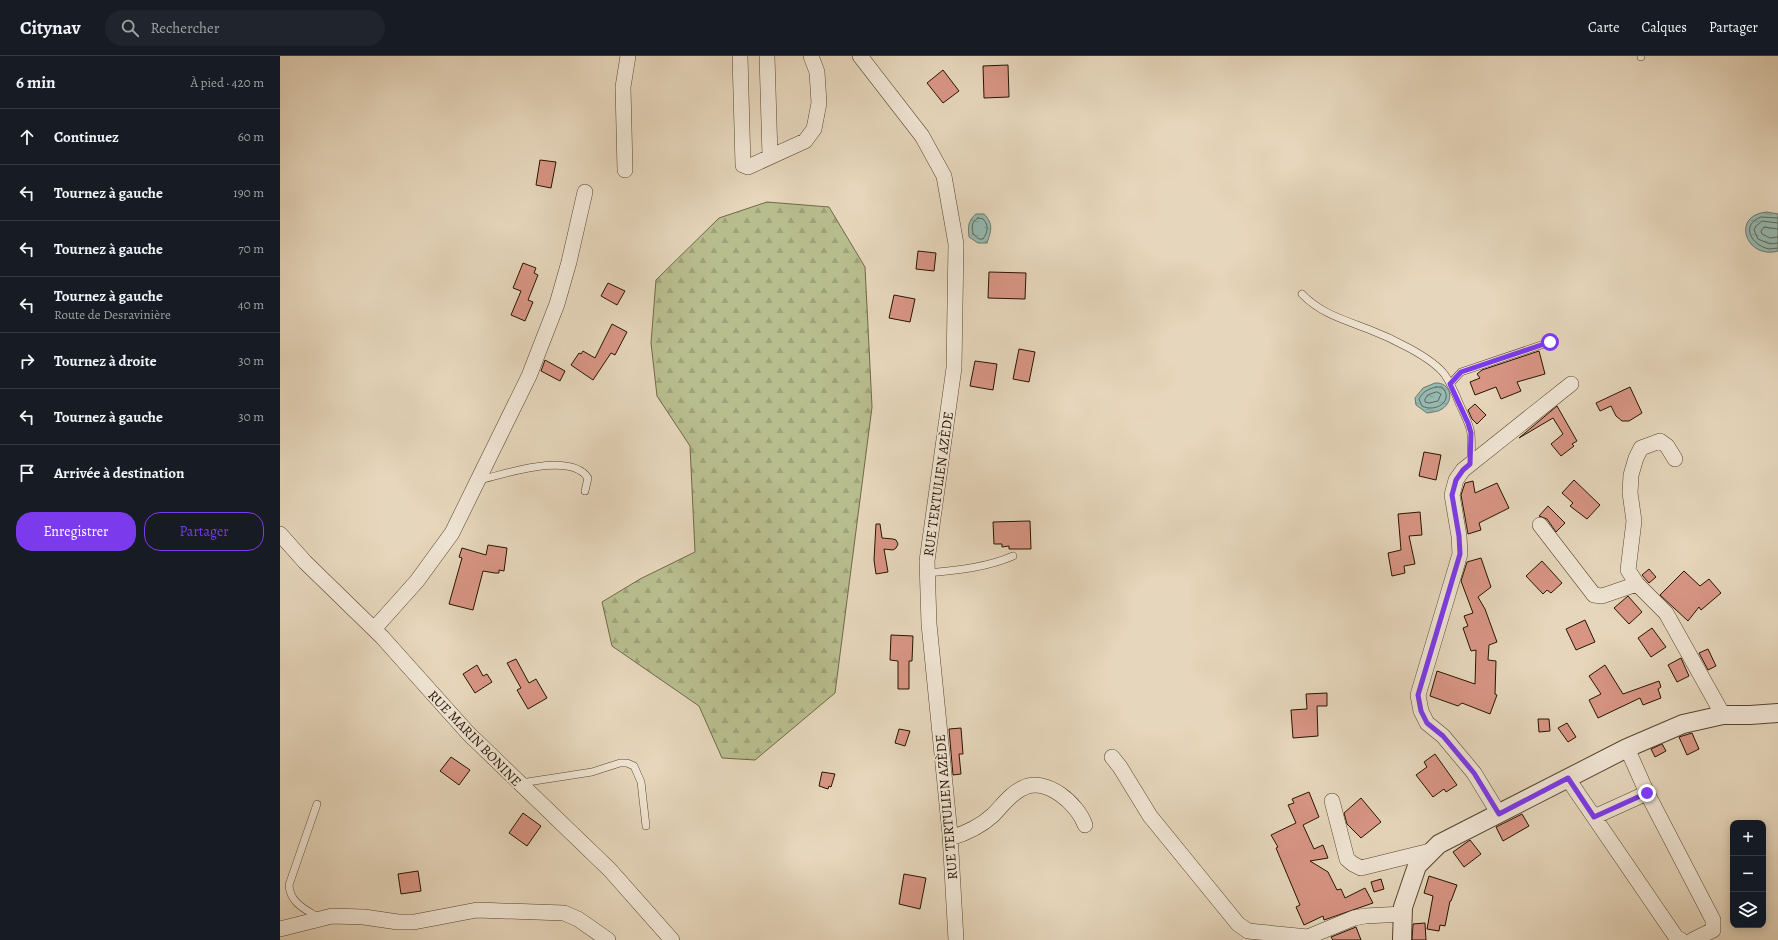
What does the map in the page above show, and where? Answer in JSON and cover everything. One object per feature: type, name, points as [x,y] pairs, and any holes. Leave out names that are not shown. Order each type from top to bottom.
[{"type":"street","points":[[625,170],[623,87],[628,56]]},
{"type":"street","points":[[740,56],[743,165],[748,167],[805,141],[814,129],[819,103],[817,72],[811,56]]},
{"type":"street","points":[[767,56],[770,156]]},
{"type":"street","name":"RUE TERTULIEN AZÈDE","points":[[860,56],[922,136],[944,176],[956,244],[954,368],[927,561],[929,624],[950,838],[956,940]]},
{"type":"street","points":[[374,629],[417,581],[452,533],[529,376],[557,304],[569,262],[584,192]]},
{"type":"street","points":[[1499,814],[1474,773],[1443,736],[1427,723],[1421,711],[1418,695],[1460,554],[1459,536],[1452,495],[1456,480],[1463,470],[1470,464],[1571,384]]},
{"type":"street","points":[[1675,459],[1667,446],[1660,441],[1641,448],[1636,458],[1631,475],[1630,492],[1634,521],[1628,570],[1637,584],[1666,613],[1723,715]]},
{"type":"street","points":[[1540,525],[1594,595],[1602,596],[1637,584]]},
{"type":"street","name":"RUE MARIN BONINE","points":[[280,534],[305,562],[374,629],[468,733],[519,784],[610,870],[672,940]]},
{"type":"street","points":[[1402,940],[1403,907],[1417,866],[1430,851],[1439,844],[1627,748],[1683,724],[1723,715],[1750,715],[1778,712]]},
{"type":"street","points":[[1627,748],[1647,793],[1713,920],[1713,930],[1693,940]]},
{"type":"street","points":[[1112,757],[1120,767],[1150,816],[1238,924],[1248,931],[1308,937],[1354,918],[1403,914]]},
{"type":"street","points":[[1568,778],[1676,938],[1681,940]]},
{"type":"street","points":[[950,838],[977,828],[1015,793],[1028,785],[1038,786],[1058,792],[1082,815],[1085,825]]},
{"type":"street","points":[[1594,817],[1647,793]]},
{"type":"street","points":[[1332,801],[1347,859],[1360,868],[1430,851]]},
{"type":"street","points":[[280,929],[332,916],[364,917],[398,922],[414,922],[477,910],[564,913],[578,919],[608,940]]},
{"type":"lane","points":[[1302,294],[1311,304],[1324,311],[1370,329],[1411,349],[1433,362],[1445,375],[1468,423],[1471,433],[1470,464]]},
{"type":"lane","points":[[1450,384],[1461,372],[1550,342]]},
{"type":"lane","points":[[478,481],[550,464],[577,468],[584,472],[588,478],[585,491]]},
{"type":"lane","points":[[928,574],[976,568],[994,564],[1013,556]]},
{"type":"lane","points":[[519,784],[592,772],[620,763],[627,763],[634,766],[641,782],[646,826]]},
{"type":"lane","points":[[318,804],[289,885],[290,894],[293,899],[320,919]]},
{"type":"green space","points":[[767,202],[829,207],[865,267],[872,407],[835,693],[755,760],[722,758],[699,706],[612,646],[602,602],[640,579],[695,552],[690,446],[657,396],[651,343],[656,280],[719,218]]},
{"type":"water","points":[[1767,212],[1778,214],[1778,251],[1767,252],[1758,249],[1751,243],[1747,236],[1746,228],[1749,221],[1756,215]]},
{"type":"water","points":[[976,214],[984,214],[989,221],[991,228],[987,243],[978,243],[969,237],[969,224],[971,219]]},
{"type":"water","points":[[1435,383],[1445,386],[1448,389],[1450,397],[1449,401],[1446,406],[1440,410],[1427,413],[1416,405],[1415,398],[1423,388]]},
{"type":"building","points":[[1008,65],[1009,97],[984,98],[983,66]]},
{"type":"building","points":[[943,70],[959,91],[943,103],[927,83]]},
{"type":"building","points":[[540,160],[556,162],[551,188],[536,185]]},
{"type":"building","points":[[918,251],[936,253],[934,271],[916,269]]},
{"type":"building","points":[[523,263],[536,268],[534,273],[538,275],[528,300],[533,302],[525,321],[511,315],[521,291],[513,288]]},
{"type":"building","points":[[989,272],[1026,273],[1025,299],[988,298]]},
{"type":"building","points":[[608,283],[625,291],[617,305],[601,296]]},
{"type":"building","points":[[894,295],[915,299],[910,322],[889,318]]},
{"type":"building","points":[[612,324],[627,332],[615,355],[611,353],[593,380],[571,365],[579,353],[581,354],[583,351],[595,358]]},
{"type":"building","points":[[1019,349],[1035,352],[1029,382],[1013,379]]},
{"type":"building","points":[[1539,351],[1545,374],[1517,382],[1521,391],[1501,399],[1496,387],[1475,395],[1470,382],[1480,378],[1477,374],[1482,370]]},
{"type":"building","points":[[545,360],[565,371],[560,381],[541,371]]},
{"type":"building","points":[[975,361],[997,364],[993,390],[970,386]]},
{"type":"building","points":[[1630,387],[1642,413],[1629,421],[1622,421],[1616,416],[1611,406],[1600,411],[1596,403]]},
{"type":"building","points":[[1475,404],[1486,415],[1477,424],[1472,419],[1468,410]]},
{"type":"building","points":[[1557,406],[1577,441],[1572,444],[1574,446],[1561,456],[1551,444],[1563,434],[1553,418],[1519,438]]},
{"type":"building","points":[[1424,452],[1441,455],[1436,480],[1419,476]]},
{"type":"building","points":[[1574,480],[1600,505],[1587,519],[1570,506],[1573,503],[1562,493]]},
{"type":"building","points":[[1473,481],[1475,493],[1497,483],[1509,508],[1479,523],[1481,530],[1468,534],[1461,495],[1465,483]]},
{"type":"building","points":[[1548,506],[1565,523],[1556,532],[1547,519],[1539,516]]},
{"type":"building","points":[[1420,512],[1422,535],[1409,536],[1415,564],[1404,566],[1405,573],[1392,576],[1388,553],[1401,550],[1398,514]]},
{"type":"building","points":[[1030,521],[1031,549],[1009,549],[1009,546],[1002,547],[1002,544],[994,544],[993,522]]},
{"type":"building","points":[[876,524],[880,524],[882,538],[896,540],[898,544],[893,550],[884,549],[888,572],[876,574],[874,560]]},
{"type":"building","points":[[488,545],[507,548],[504,571],[499,570],[499,573],[495,573],[483,571],[473,610],[449,604],[462,558],[459,557],[462,548],[486,555]]},
{"type":"building","points":[[1481,558],[1491,587],[1478,597],[1485,609],[1497,642],[1489,645],[1488,660],[1496,661],[1495,694],[1497,695],[1490,714],[1462,703],[1458,706],[1430,696],[1437,671],[1475,684],[1476,650],[1471,651],[1463,628],[1468,626],[1464,616],[1473,613],[1461,581],[1467,562]]},
{"type":"building","points":[[1542,561],[1562,583],[1551,593],[1547,590],[1543,594],[1526,576]]},
{"type":"building","points":[[1649,569],[1656,577],[1649,583],[1642,575]]},
{"type":"building","points":[[1684,571],[1700,586],[1709,579],[1721,593],[1701,610],[1699,607],[1688,621],[1660,595]]},
{"type":"building","points":[[1628,596],[1642,612],[1629,624],[1614,608]]},
{"type":"building","points":[[1585,620],[1595,642],[1576,650],[1566,629]]},
{"type":"building","points":[[1652,628],[1666,647],[1651,657],[1638,638]]},
{"type":"building","points":[[891,635],[913,636],[912,661],[909,661],[909,689],[898,689],[898,661],[890,660]]},
{"type":"building","points":[[1708,649],[1716,666],[1708,670],[1699,653]]},
{"type":"building","points":[[1681,658],[1689,676],[1677,682],[1668,665]]},
{"type":"building","points":[[516,659],[529,683],[536,679],[547,698],[528,709],[517,690],[521,688],[507,663]]},
{"type":"building","points":[[477,665],[483,676],[487,674],[492,682],[475,693],[463,674]]},
{"type":"building","points":[[1605,665],[1623,694],[1659,681],[1661,687],[1658,689],[1661,698],[1643,705],[1640,698],[1598,718],[1589,700],[1601,694],[1589,676]]},
{"type":"building","points":[[1327,693],[1327,706],[1317,706],[1318,736],[1293,738],[1291,710],[1307,709],[1306,694]]},
{"type":"building","points":[[1538,719],[1549,719],[1550,731],[1539,732]]},
{"type":"building","points":[[1567,723],[1576,737],[1568,742],[1558,728]]},
{"type":"building","points":[[961,728],[963,754],[959,754],[961,774],[953,775],[949,729]]},
{"type":"building","points":[[899,729],[910,731],[905,746],[895,743]]},
{"type":"building","points":[[1692,733],[1699,749],[1687,755],[1679,737]]},
{"type":"building","points":[[1662,744],[1666,751],[1655,757],[1651,749]]},
{"type":"building","points":[[1435,754],[1457,785],[1446,792],[1444,789],[1433,797],[1416,775],[1427,767],[1424,762]]},
{"type":"building","points":[[451,757],[470,770],[459,785],[440,771]]},
{"type":"building","points":[[822,772],[835,774],[831,787],[829,786],[828,789],[819,786]]},
{"type":"building","points":[[1309,792],[1319,817],[1303,825],[1314,849],[1323,845],[1328,858],[1310,861],[1328,872],[1337,890],[1341,889],[1345,898],[1365,888],[1373,903],[1324,920],[1323,916],[1304,925],[1296,907],[1300,905],[1276,848],[1278,847],[1271,835],[1296,823],[1288,805],[1294,803],[1292,799]]},
{"type":"building","points":[[1361,798],[1381,822],[1361,838],[1347,824],[1344,813]]},
{"type":"building","points":[[523,813],[541,826],[527,846],[509,833]]},
{"type":"building","points":[[1522,814],[1529,826],[1503,841],[1496,827]]},
{"type":"building","points":[[1470,840],[1481,854],[1464,867],[1453,852]]},
{"type":"building","points":[[418,871],[421,891],[401,894],[398,874]]},
{"type":"building","points":[[904,874],[926,878],[920,909],[899,904]]},
{"type":"building","points":[[1429,876],[1457,885],[1450,901],[1445,926],[1440,925],[1439,931],[1427,929],[1433,896],[1424,893]]},
{"type":"building","points":[[1381,879],[1384,889],[1374,892],[1371,882]]},
{"type":"building","points":[[1425,923],[1426,940],[1412,940],[1413,924]]},
{"type":"building","points":[[1356,927],[1361,940],[1333,940],[1331,937]]},
{"type":"route","points":[[1550,342],[1495,359],[1461,372],[1450,384],[1460,404],[1471,433],[1470,464],[1463,470],[1456,480],[1452,495],[1459,536],[1460,554],[1418,695],[1421,711],[1427,723],[1443,736],[1474,773],[1499,814],[1568,778],[1594,817],[1647,793]]}]
